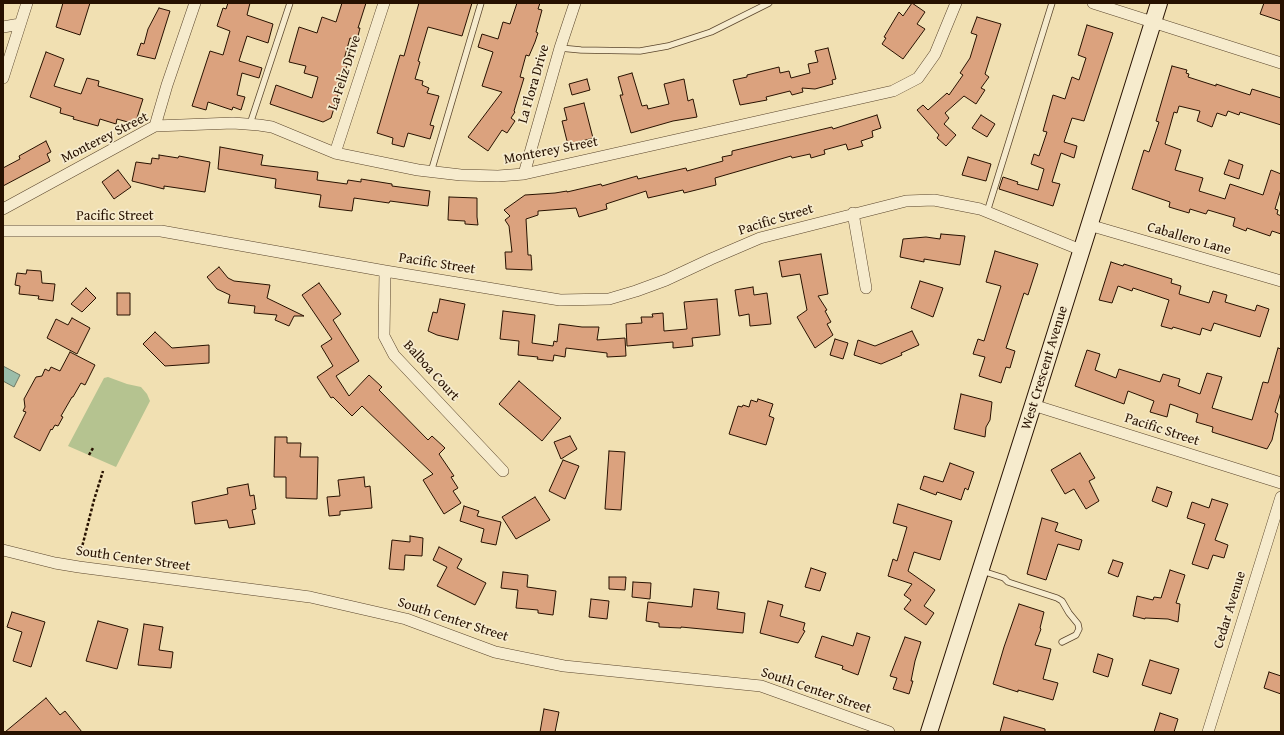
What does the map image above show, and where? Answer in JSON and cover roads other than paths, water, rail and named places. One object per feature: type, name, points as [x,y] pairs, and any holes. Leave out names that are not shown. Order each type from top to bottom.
[{"type":"street","points":[[3,78],[27,3]]},
{"type":"street","points":[[155,126],[167,85],[195,3]]},
{"type":"street","name":"La Feliz Drive","points":[[335,153],[384,3]]},
{"type":"street","name":"La Flora Drive","points":[[524,174],[560,48],[575,3]]},
{"type":"street","name":"Monterey Street","points":[[3,209],[155,126],[233,123],[250,124],[272,127],[335,153],[431,172],[461,175],[498,176],[524,174],[893,91],[918,78],[935,54],[956,3]]},
{"type":"street","points":[[1092,3],[1281,63]]},
{"type":"street","name":"West Crescent Avenue","points":[[929,732],[1159,3]]},
{"type":"street","points":[[3,27],[20,24]]},
{"type":"street","name":"Pacific Street","points":[[3,231],[161,231],[385,271],[560,300],[609,299],[666,280],[760,238],[853,213],[906,201],[934,200],[980,209],[1082,250]]},
{"type":"street","points":[[853,213],[866,288]]},
{"type":"street","name":"Caballero Lane","points":[[1089,225],[1281,281]]},
{"type":"street","name":"Balboa Court","points":[[385,271],[384,336],[394,355],[504,471]]},
{"type":"street","name":"Pacific Street","points":[[1033,405],[1281,483]]},
{"type":"street","name":"Cedar Avenue","points":[[1208,732],[1281,497]]},
{"type":"street","name":"South Center Street","points":[[3,550],[55,563],[92,569],[310,597],[406,619],[495,652],[564,666],[761,686],[889,732]]},
{"type":"lane","points":[[250,124],[290,3]]},
{"type":"lane","points":[[431,172],[481,3]]},
{"type":"lane","points":[[560,48],[640,51],[668,46],[711,32],[769,3]]},
{"type":"lane","points":[[987,212],[1052,3]]},
{"type":"lane","points":[[980,570],[1004,578],[1008,582],[1062,601],[1078,624],[1079,629],[1076,635],[1062,642]]}]
